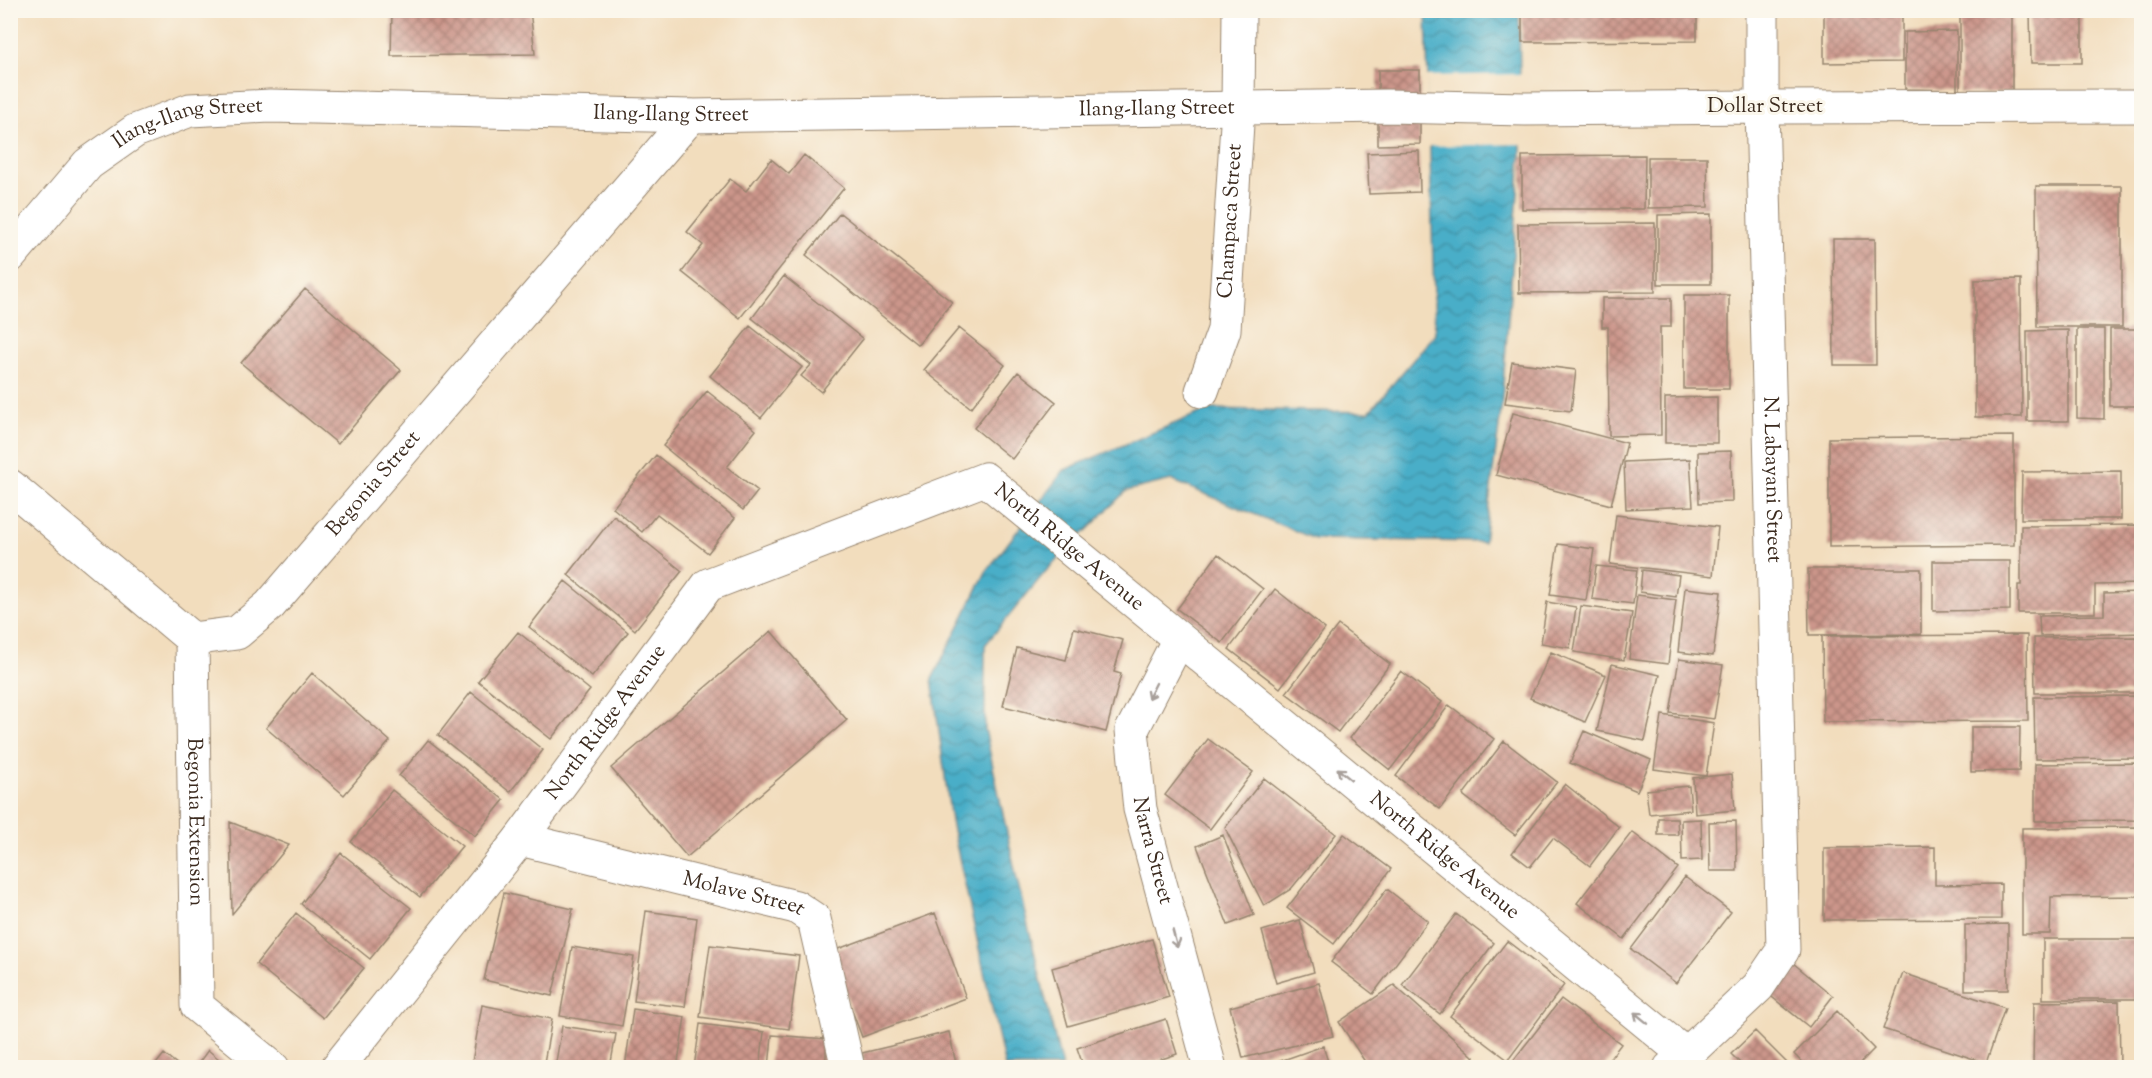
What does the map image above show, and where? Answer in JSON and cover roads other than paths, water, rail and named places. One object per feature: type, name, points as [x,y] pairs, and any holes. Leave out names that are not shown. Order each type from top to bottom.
[{"type":"street","name":"Champaca Street","points":[[1202,391],[1224,330],[1238,108],[1239,10]]},
{"type":"street","name":"N. Labayani Street","points":[[1678,1061],[1758,987],[1783,950],[1762,107],[1762,10]]},
{"type":"street","name":"Ilang-Ilang Street","points":[[10,256],[88,164],[135,131],[190,110],[270,106],[691,116],[1388,106]]},
{"type":"street","name":"Dollar Street","points":[[1388,106],[1525,108],[2142,106]]},
{"type":"street","name":"Begonia Street","points":[[192,639],[237,633],[270,605],[691,116]]},
{"type":"street","name":"North Ridge Avenue","points":[[337,1068],[520,839],[708,585],[985,479],[1179,639],[1678,1061]]},
{"type":"street","points":[[10,486],[192,639]]},
{"type":"street","name":"Begonia Extension","points":[[192,639],[197,1006],[273,1068]]},
{"type":"street","name":"Narra Street","points":[[1179,639],[1132,730],[1140,809],[1210,1068]]},
{"type":"street","name":"Molave Street","points":[[520,839],[796,907],[814,920],[848,1068]]},
{"type":"water","points":[[1426,11],[1519,11],[1521,154],[1501,411],[1484,542],[1315,539],[1171,480],[1126,491],[1046,571],[985,645],[985,729],[1017,880],[1062,1067],[1005,1067],[951,821],[932,679],[986,572],[1064,470],[1209,409],[1369,412],[1435,334]]}]
